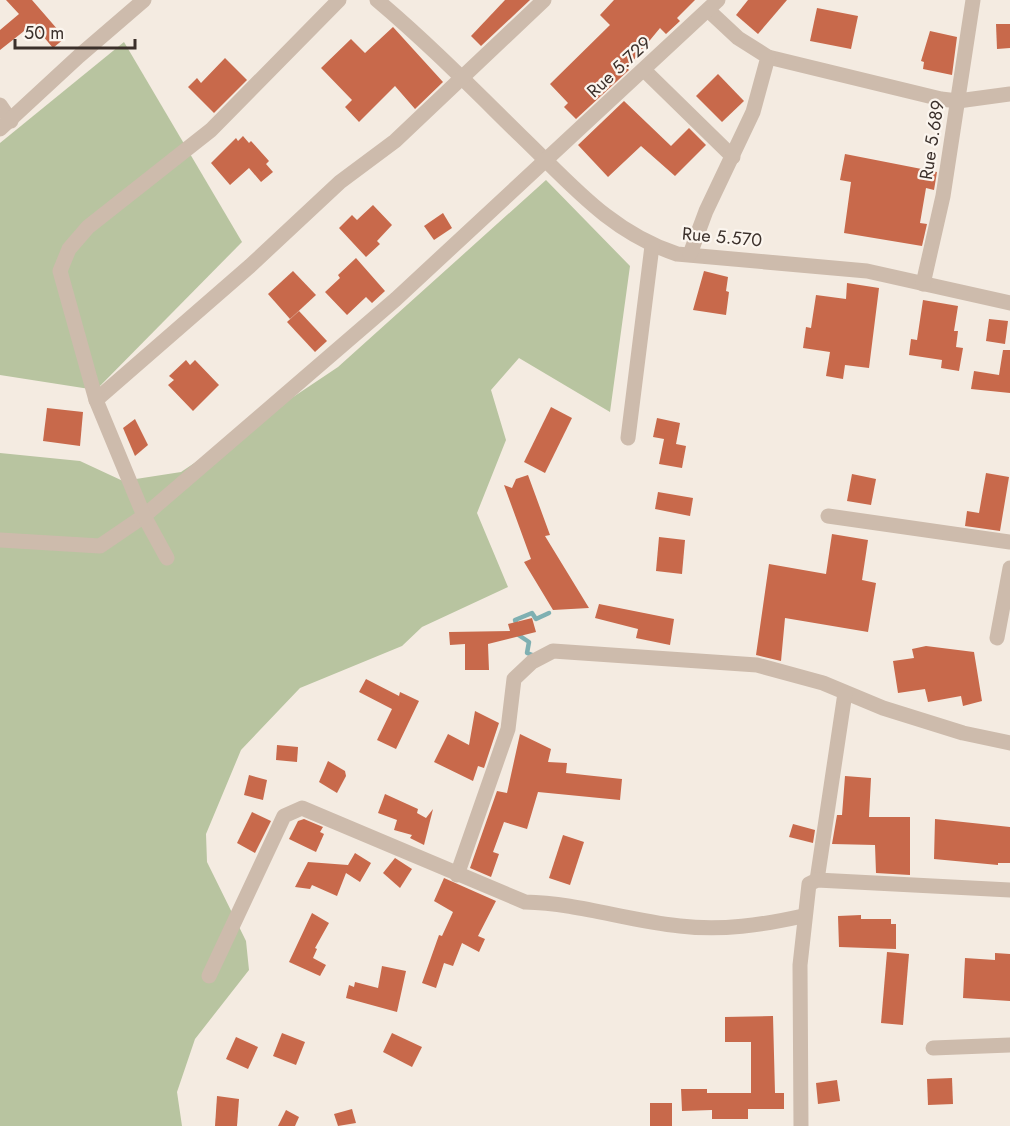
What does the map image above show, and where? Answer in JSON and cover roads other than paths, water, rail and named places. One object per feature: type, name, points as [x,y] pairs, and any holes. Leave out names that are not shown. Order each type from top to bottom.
[{"type":"street","points":[[0,105],[6,125],[79,56],[144,0]]},
{"type":"street","points":[[167,558],[144,516],[96,400],[60,271],[69,249],[88,227],[211,130],[339,0]]},
{"type":"street","name":"Rue 5.570","points":[[377,0],[464,79],[612,222],[652,246],[677,254],[867,271],[1010,303]]},
{"type":"street","points":[[96,400],[250,266],[340,182],[395,141],[464,79],[544,0]]},
{"type":"street","name":"Rue 5.689","points":[[923,284],[943,196],[973,0]]},
{"type":"street","points":[[713,5],[738,38],[768,57],[958,101],[1010,94]]},
{"type":"street","name":"Rue 5.729","points":[[0,540],[100,546],[144,516],[396,299],[548,161],[713,5]]},
{"type":"street","points":[[690,254],[706,211],[753,112],[768,57]]},
{"type":"street","points":[[644,70],[733,157]]},
{"type":"street","points":[[628,438],[652,246]]},
{"type":"street","points":[[828,516],[1010,542]]},
{"type":"street","points":[[997,638],[1010,568]]},
{"type":"street","points":[[457,875],[508,729],[514,680],[532,662],[553,651],[757,665],[823,683],[883,708],[963,734],[1010,743]]},
{"type":"street","points":[[818,880],[845,693]]},
{"type":"street","points":[[209,976],[284,816],[302,808],[525,902],[562,904],[680,926],[737,928],[803,916]]},
{"type":"street","points":[[801,1126],[800,965],[803,916],[808,884],[818,880],[1010,890]]},
{"type":"street","points":[[933,1048],[1010,1045]]},
{"type":"waterway","points":[[517,626],[515,620],[532,613],[536,619],[549,613]]},
{"type":"waterway","points":[[517,634],[529,642],[527,653],[535,656]]}]
